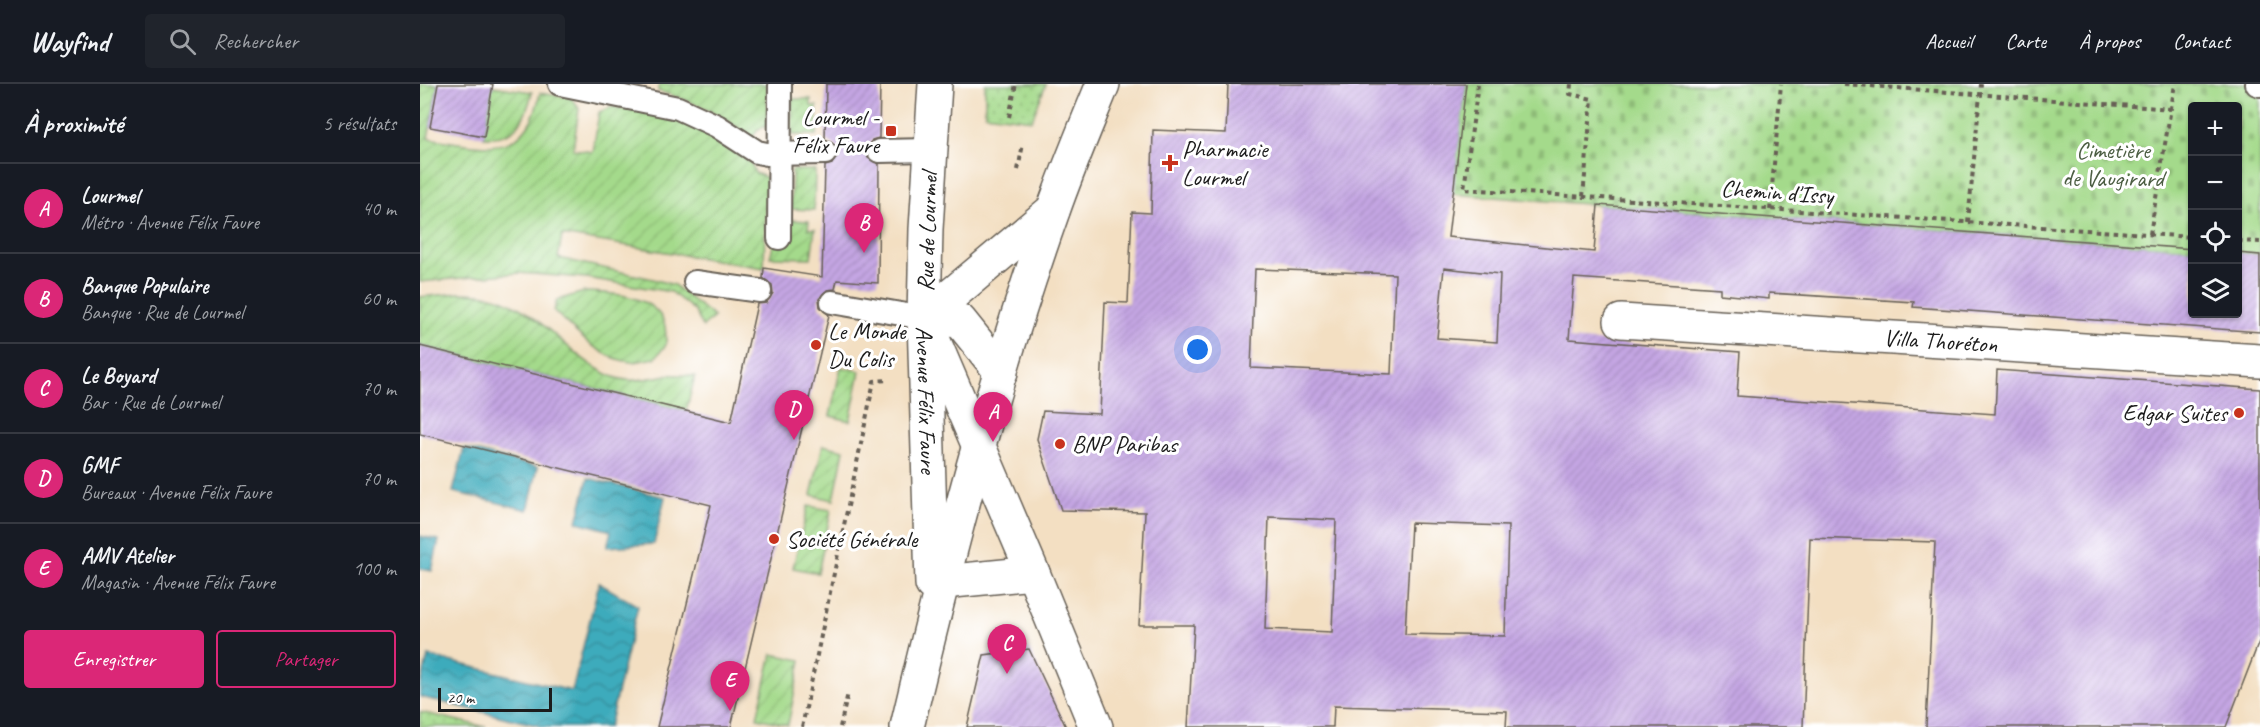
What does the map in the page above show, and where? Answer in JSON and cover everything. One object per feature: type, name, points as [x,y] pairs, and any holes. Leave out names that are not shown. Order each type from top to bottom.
[{"type":"street","name":"Rue de Lourmel","points":[[935,84],[924,318],[1096,727]]},
{"type":"street","name":"Avenue Félix Faure","points":[[907,727],[933,615],[1001,372],[1053,210],[1103,84]]},
{"type":"street","name":"Avenue Félix Faure","points":[[933,615],[924,318],[1053,210]]},
{"type":"street","points":[[924,318],[960,321],[1001,372]]},
{"type":"street","name":"Villa Thoréton","points":[[1621,321],[2260,361]]},
{"type":"street","points":[[943,582],[1033,573]]},
{"type":"lane","points":[[560,84],[678,108],[717,126],[757,152],[825,153]]},
{"type":"lane","points":[[779,238],[780,84]]},
{"type":"lane","points":[[879,152],[931,150]]},
{"type":"lane","points":[[695,282],[760,291]]},
{"type":"lane","points":[[832,302],[924,318]]},
{"type":"path","points":[[1009,117],[1016,84]]},
{"type":"path","name":"Chemin d'Issy","points":[[1478,84],[1464,189],[2188,237]]},
{"type":"path","points":[[1571,84],[1570,94],[1592,99],[1583,197]]},
{"type":"path","points":[[1770,210],[1781,84]]},
{"type":"path","points":[[1844,84],[2171,109]]},
{"type":"path","points":[[1968,222],[1981,84]]},
{"type":"path","points":[[2150,234],[2175,84]]},
{"type":"path","points":[[1018,170],[1023,144]]},
{"type":"path","points":[[2242,241],[2260,242]]},
{"type":"path","points":[[802,727],[874,381],[889,380]]},
{"type":"path","points":[[840,727],[848,693]]},
{"type":"green space","points":[[420,84],[438,84],[428,138],[484,146],[499,145],[513,140],[525,131],[534,115],[540,93],[572,98],[579,109],[573,149],[593,152],[599,112],[612,107],[644,111],[681,121],[710,135],[751,163],[755,173],[766,177],[764,268],[562,235],[558,258],[674,285],[714,317],[703,327],[694,310],[671,292],[587,278],[518,273],[420,282]]},
{"type":"green space","points":[[659,84],[767,84],[767,126],[758,129],[752,138],[708,110],[658,91]]},
{"type":"green space","points":[[985,84],[1046,84],[1032,120],[985,114]]},
{"type":"green space","name":"Cimetière de Vaugirard","points":[[1466,84],[2260,84],[2260,254],[2242,253],[2242,102],[2188,102],[2188,249],[1452,194]]},
{"type":"green space","points":[[492,86],[532,92],[523,119],[518,126],[504,135],[484,137]]},
{"type":"green space","points":[[792,99],[811,99],[811,106],[817,106],[817,135],[792,135]]},
{"type":"green space","points":[[792,170],[815,170],[814,210],[791,209]]},
{"type":"green space","points":[[791,220],[809,221],[808,229],[815,229],[811,258],[770,257],[774,242],[788,242]]},
{"type":"green space","points":[[584,292],[631,297],[653,307],[665,326],[666,345],[655,358],[634,362],[620,360],[599,350],[554,311],[557,300]]},
{"type":"green space","points":[[459,293],[493,296],[518,307],[545,326],[582,358],[616,378],[631,380],[671,375],[695,376],[686,411],[420,346],[420,297]]},
{"type":"green space","points":[[841,367],[860,371],[850,421],[830,416]]},
{"type":"green space","points":[[823,445],[844,450],[834,500],[811,495]]},
{"type":"green space","points":[[808,506],[831,510],[818,573],[793,568]]},
{"type":"green space","points":[[772,654],[801,660],[788,725],[757,718]]},
{"type":"green space","points":[[420,712],[486,727],[420,727]]},
{"type":"water","points":[[464,448],[538,467],[528,510],[453,492]]},
{"type":"water","points":[[588,478],[665,497],[654,544],[607,547],[611,531],[577,522]]},
{"type":"water","points":[[420,536],[439,540],[432,571],[420,569]]},
{"type":"water","points":[[599,583],[638,606],[609,727],[544,727],[420,697],[428,656],[572,691]]},
{"type":"building","points":[[438,84],[493,84],[484,137],[430,127]]},
{"type":"building","points":[[826,84],[880,84],[879,138],[872,140],[866,151],[868,158],[879,164],[878,283],[837,280],[835,289],[827,290],[819,299],[820,307],[829,315],[731,727],[657,727],[711,505],[420,434],[420,346],[731,422],[757,304],[766,303],[773,293],[772,285],[763,278],[764,268],[822,277],[825,166],[832,164],[838,153],[836,146],[825,140]]},
{"type":"building","points":[[1228,84],[1466,84],[1448,237],[1594,252],[1598,205],[2188,249],[2188,318],[2242,318],[2242,253],[2260,255],[2260,332],[1913,307],[1914,302],[1769,293],[1769,299],[1720,294],[1720,288],[1574,278],[1569,339],[1740,352],[1737,396],[1995,414],[1997,370],[2260,389],[2260,639],[2226,727],[1926,727],[1935,542],[1810,538],[1803,727],[1506,727],[1507,711],[1334,706],[1333,727],[1188,727],[1194,625],[1139,625],[1145,512],[1061,510],[1037,439],[1043,411],[1100,414],[1105,302],[1128,303],[1132,212],[1151,213],[1153,130],[1226,133]],"holes":[[[1444,268],[1500,274],[1497,342],[1437,338]],[[1255,269],[1395,274],[1391,374],[1251,368]],[[1269,517],[1336,520],[1332,632],[1265,629]],[[1411,523],[1508,526],[1505,636],[1405,634]]]},
{"type":"building","points":[[1029,649],[1066,727],[967,727],[984,655]]},
{"type":"place","name":"Lourmel - Félix Faure","points":[[891,131]]},
{"type":"place","name":"Pharmacie Lourmel","points":[[1170,163]]},
{"type":"place","name":"Banque Populaire","points":[[864,253]]},
{"type":"place","name":"Le Monde Du Colis","points":[[816,345]]},
{"type":"place","name":"Edgar Suites","points":[[2239,413]]},
{"type":"place","name":"GMF","points":[[794,440]]},
{"type":"place","name":"Lourmel","points":[[993,442]]},
{"type":"place","name":"BNP Paribas","points":[[1060,444]]},
{"type":"place","name":"Société Générale","points":[[774,539]]},
{"type":"place","name":"Le Boyard","points":[[1007,674]]},
{"type":"place","name":"AMV Atelier","points":[[730,711]]}]
